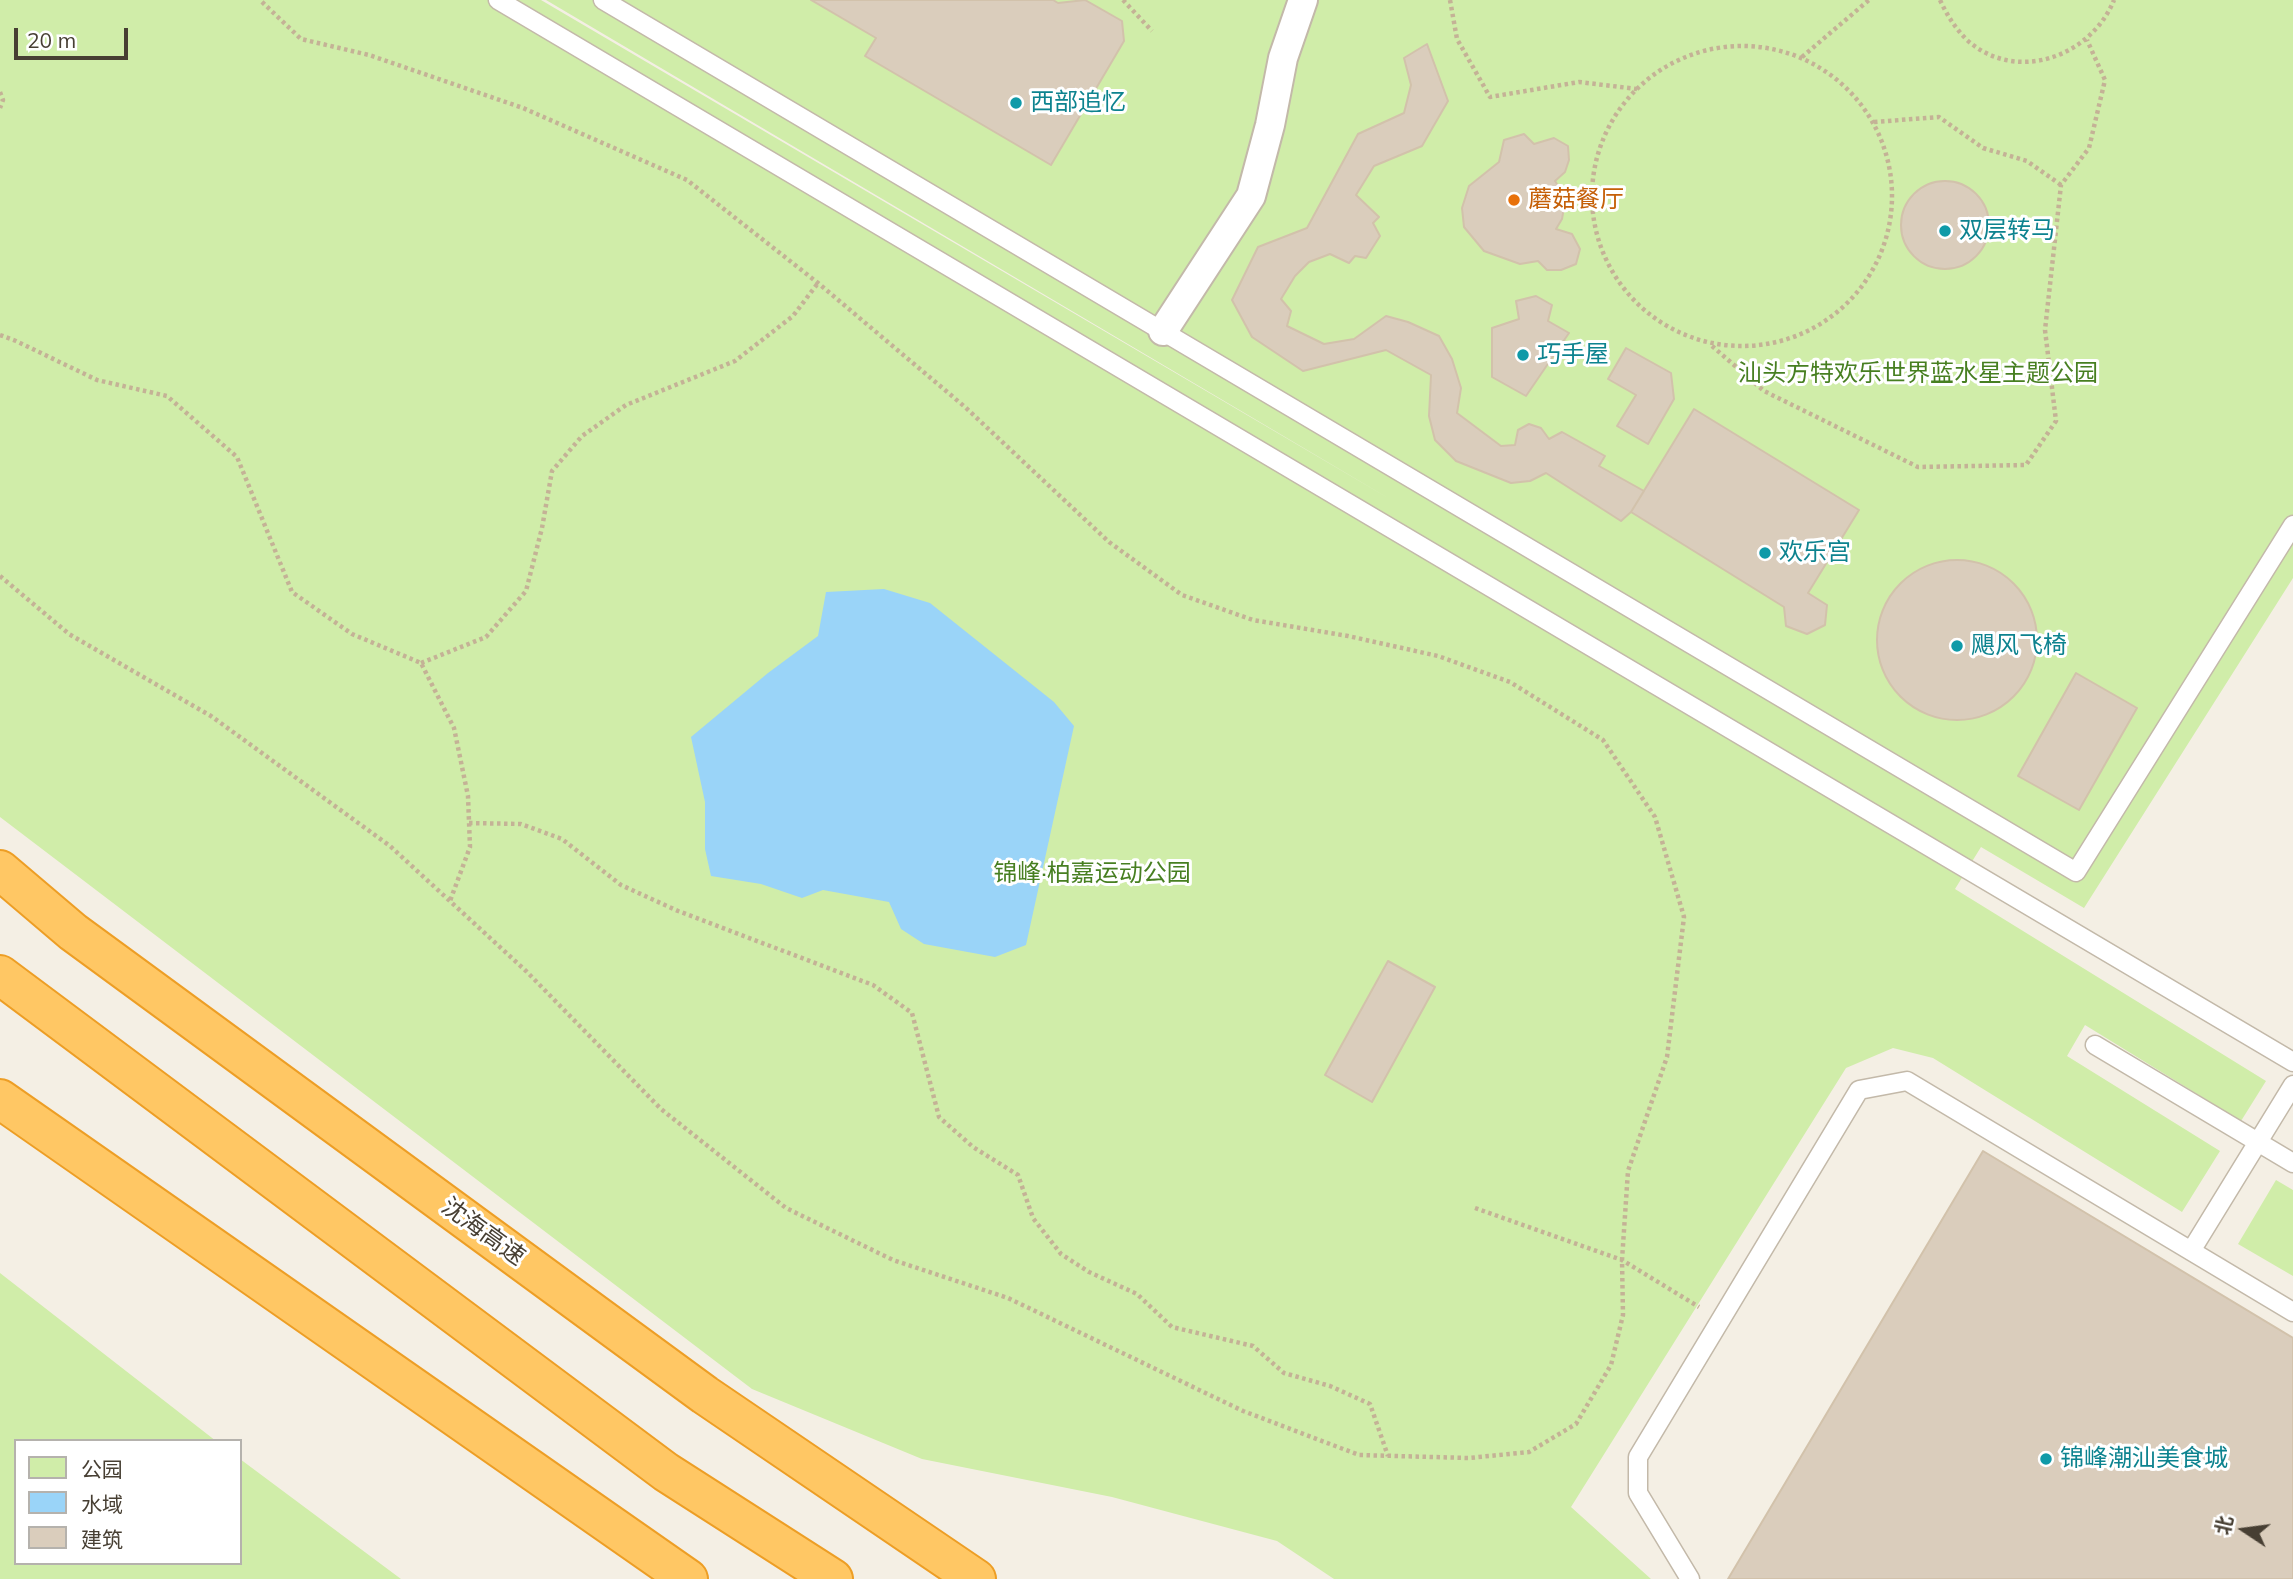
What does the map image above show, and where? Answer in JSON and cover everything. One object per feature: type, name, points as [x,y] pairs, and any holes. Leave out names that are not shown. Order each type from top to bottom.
[{"type":"highway","name":"沈海高速","points":[[0,870],[73,932],[705,1395],[976,1579]]},
{"type":"highway","points":[[0,975],[666,1472],[833,1579]]},
{"type":"highway","points":[[0,1099],[688,1579]]},
{"type":"street","points":[[1163,331],[1251,196],[1270,125],[1283,58],[1303,0]]},
{"type":"lane","points":[[498,0],[2293,1062]]},
{"type":"lane","points":[[603,0],[2076,872],[2293,524]]},
{"type":"lane","points":[[2095,1045],[2293,1163]]},
{"type":"lane","points":[[1690,1579],[1638,1493],[1638,1457],[1859,1090],[1907,1081],[2293,1312]]},
{"type":"lane","points":[[2191,1251],[2293,1085]]},
{"type":"path","points":[[0,576],[69,634],[222,724],[390,846],[526,971],[661,1109],[786,1208],[893,1260],[1008,1298],[1243,1411],[1359,1455],[1469,1458],[1529,1451],[1576,1424],[1611,1365],[1623,1315],[1622,1260],[1628,1171],[1667,1058],[1684,916],[1655,817],[1603,740],[1510,682],[1438,656],[1348,636],[1253,620],[1182,595],[1109,542],[965,407],[818,283],[687,180],[523,108],[369,55],[301,39],[260,0]]},
{"type":"path","points":[[1123,0],[1153,31]]},
{"type":"path","points":[[1450,0],[1457,39],[1490,97],[1579,82],[1638,89]]},
{"type":"path","points":[[1802,57],[1869,0]]},
{"type":"path","points":[[1940,0],[1948,19],[1968,41],[1996,57],[2028,62],[2059,56],[2087,40],[2108,16],[2115,0]]},
{"type":"path","points":[[1711,346],[1760,347],[1807,333],[1847,305],[1877,265],[1891,218],[1891,168],[1874,122],[1844,83],[1802,57],[1753,45],[1703,49],[1657,71],[1620,106],[1597,151],[1590,202],[1600,251],[1626,295],[1665,328],[1711,346],[1764,391],[1919,467],[2026,465],[2056,421],[2045,330],[2061,185],[2089,148],[2105,80],[2087,40]]},
{"type":"path","points":[[0,92],[3,100],[0,108]]},
{"type":"path","points":[[1874,122],[1939,117],[1983,148],[2027,161],[2061,185]]},
{"type":"path","points":[[421,663],[486,636],[526,591],[542,528],[552,471],[582,436],[626,405],[735,361],[793,316],[818,283]]},
{"type":"path","points":[[0,335],[97,380],[167,396],[237,457],[292,592],[352,634],[421,663],[454,728],[468,796],[470,847],[450,901]]},
{"type":"path","points":[[468,823],[521,824],[562,839],[621,885],[678,911],[873,985],[912,1013],[939,1117],[973,1147],[1017,1175],[1033,1218],[1061,1254],[1089,1272],[1137,1294],[1172,1327],[1253,1346],[1284,1373],[1330,1386],[1370,1404],[1388,1456]]},
{"type":"path","points":[[1475,1208],[1622,1260],[1720,1320]]},
{"type":"green space","points":[[0,0],[541,0],[1395,502],[546,0],[2293,0],[2293,578],[2084,908],[1981,847],[1955,889],[2266,1081],[2241,1121],[2085,1025],[2067,1056],[2220,1151],[2182,1212],[1933,1058],[1893,1048],[1846,1068],[1571,1507],[1651,1579],[1334,1579],[1277,1541],[1112,1497],[922,1459],[752,1389],[0,817]]},
{"type":"green space","points":[[2276,1180],[2293,1190],[2293,1276],[2238,1244]]},
{"type":"green space","points":[[0,1273],[213,1439],[14,1439],[14,1565],[242,1565],[242,1460],[401,1579],[0,1579]]},
{"type":"water","points":[[884,589],[930,603],[1054,702],[1074,726],[1026,945],[995,957],[924,944],[901,929],[889,902],[823,890],[802,898],[761,884],[711,876],[705,849],[705,802],[691,737],[768,673],[818,636],[826,592]]},
{"type":"building","name":"西部追忆","points":[[811,0],[1053,0],[1058,3],[1085,0],[1122,21],[1124,41],[1051,165],[865,56],[876,38]]},
{"type":"building","points":[[1427,44],[1448,101],[1422,146],[1374,166],[1356,195],[1379,217],[1373,223],[1380,236],[1366,258],[1355,256],[1349,263],[1330,254],[1309,262],[1295,276],[1281,299],[1291,311],[1287,326],[1324,344],[1354,339],[1386,316],[1408,322],[1439,336],[1452,359],[1461,388],[1457,413],[1501,446],[1515,445],[1518,430],[1529,424],[1541,428],[1549,439],[1562,432],[1605,456],[1599,466],[1644,491],[1631,512],[1621,521],[1546,473],[1530,481],[1511,483],[1456,461],[1435,440],[1429,416],[1431,375],[1386,350],[1303,371],[1252,337],[1232,300],[1258,247],[1307,228],[1358,134],[1404,113],[1411,85],[1404,58]]},
{"type":"building","name":"蘑菇餐厅","points":[[1524,134],[1534,144],[1554,138],[1568,146],[1569,160],[1565,172],[1555,181],[1563,193],[1564,207],[1562,219],[1556,229],[1572,234],[1580,249],[1576,264],[1561,270],[1547,270],[1538,261],[1520,264],[1484,251],[1464,227],[1462,208],[1469,186],[1499,162],[1504,140]]},
{"type":"building","name":"双层转马","points":[[1945,181],[1962,184],[1976,194],[1986,208],[1989,225],[1986,242],[1976,256],[1962,266],[1945,269],[1928,266],[1914,256],[1904,242],[1901,225],[1904,208],[1914,194],[1928,184]]},
{"type":"building","name":"巧手屋","points":[[1536,296],[1552,305],[1548,321],[1569,333],[1526,396],[1492,377],[1492,328],[1519,319],[1516,301]]},
{"type":"building","points":[[1626,348],[1671,373],[1674,399],[1648,444],[1617,426],[1636,395],[1608,379]]},
{"type":"building","name":"欢乐宫","points":[[1694,409],[1859,510],[1808,593],[1827,605],[1825,625],[1807,634],[1786,626],[1784,607],[1631,512]]},
{"type":"building","name":"飓风飞椅","points":[[1957,560],[1987,566],[2013,584],[2031,610],[2037,640],[2031,670],[2013,696],[1987,714],[1957,720],[1927,714],[1901,696],[1883,670],[1877,640],[1883,610],[1901,584],[1927,566]]},
{"type":"building","points":[[2076,673],[2137,708],[2079,810],[2018,776]]},
{"type":"building","points":[[1388,961],[1435,987],[1372,1102],[1325,1075]]},
{"type":"building","name":"锦峰潮汕美食城","points":[[1983,1151],[2293,1338],[2293,1579],[1728,1579]]},
{"type":"place","name":"西部追忆","points":[[1016,103]]},
{"type":"place","name":"蘑菇餐厅","points":[[1514,200]]},
{"type":"place","name":"双层转马","points":[[1945,231]]},
{"type":"place","name":"巧手屋","points":[[1523,355]]},
{"type":"place","name":"欢乐宫","points":[[1765,553]]},
{"type":"place","name":"飓风飞椅","points":[[1957,646]]},
{"type":"place","name":"锦峰潮汕美食城","points":[[2046,1459]]},
{"type":"park label","name":"汕头方特欢乐世界蓝水星主题公园","points":[[1918,374]]},
{"type":"park label","name":"锦峰·柏嘉运动公园","points":[[1092,874]]}]
